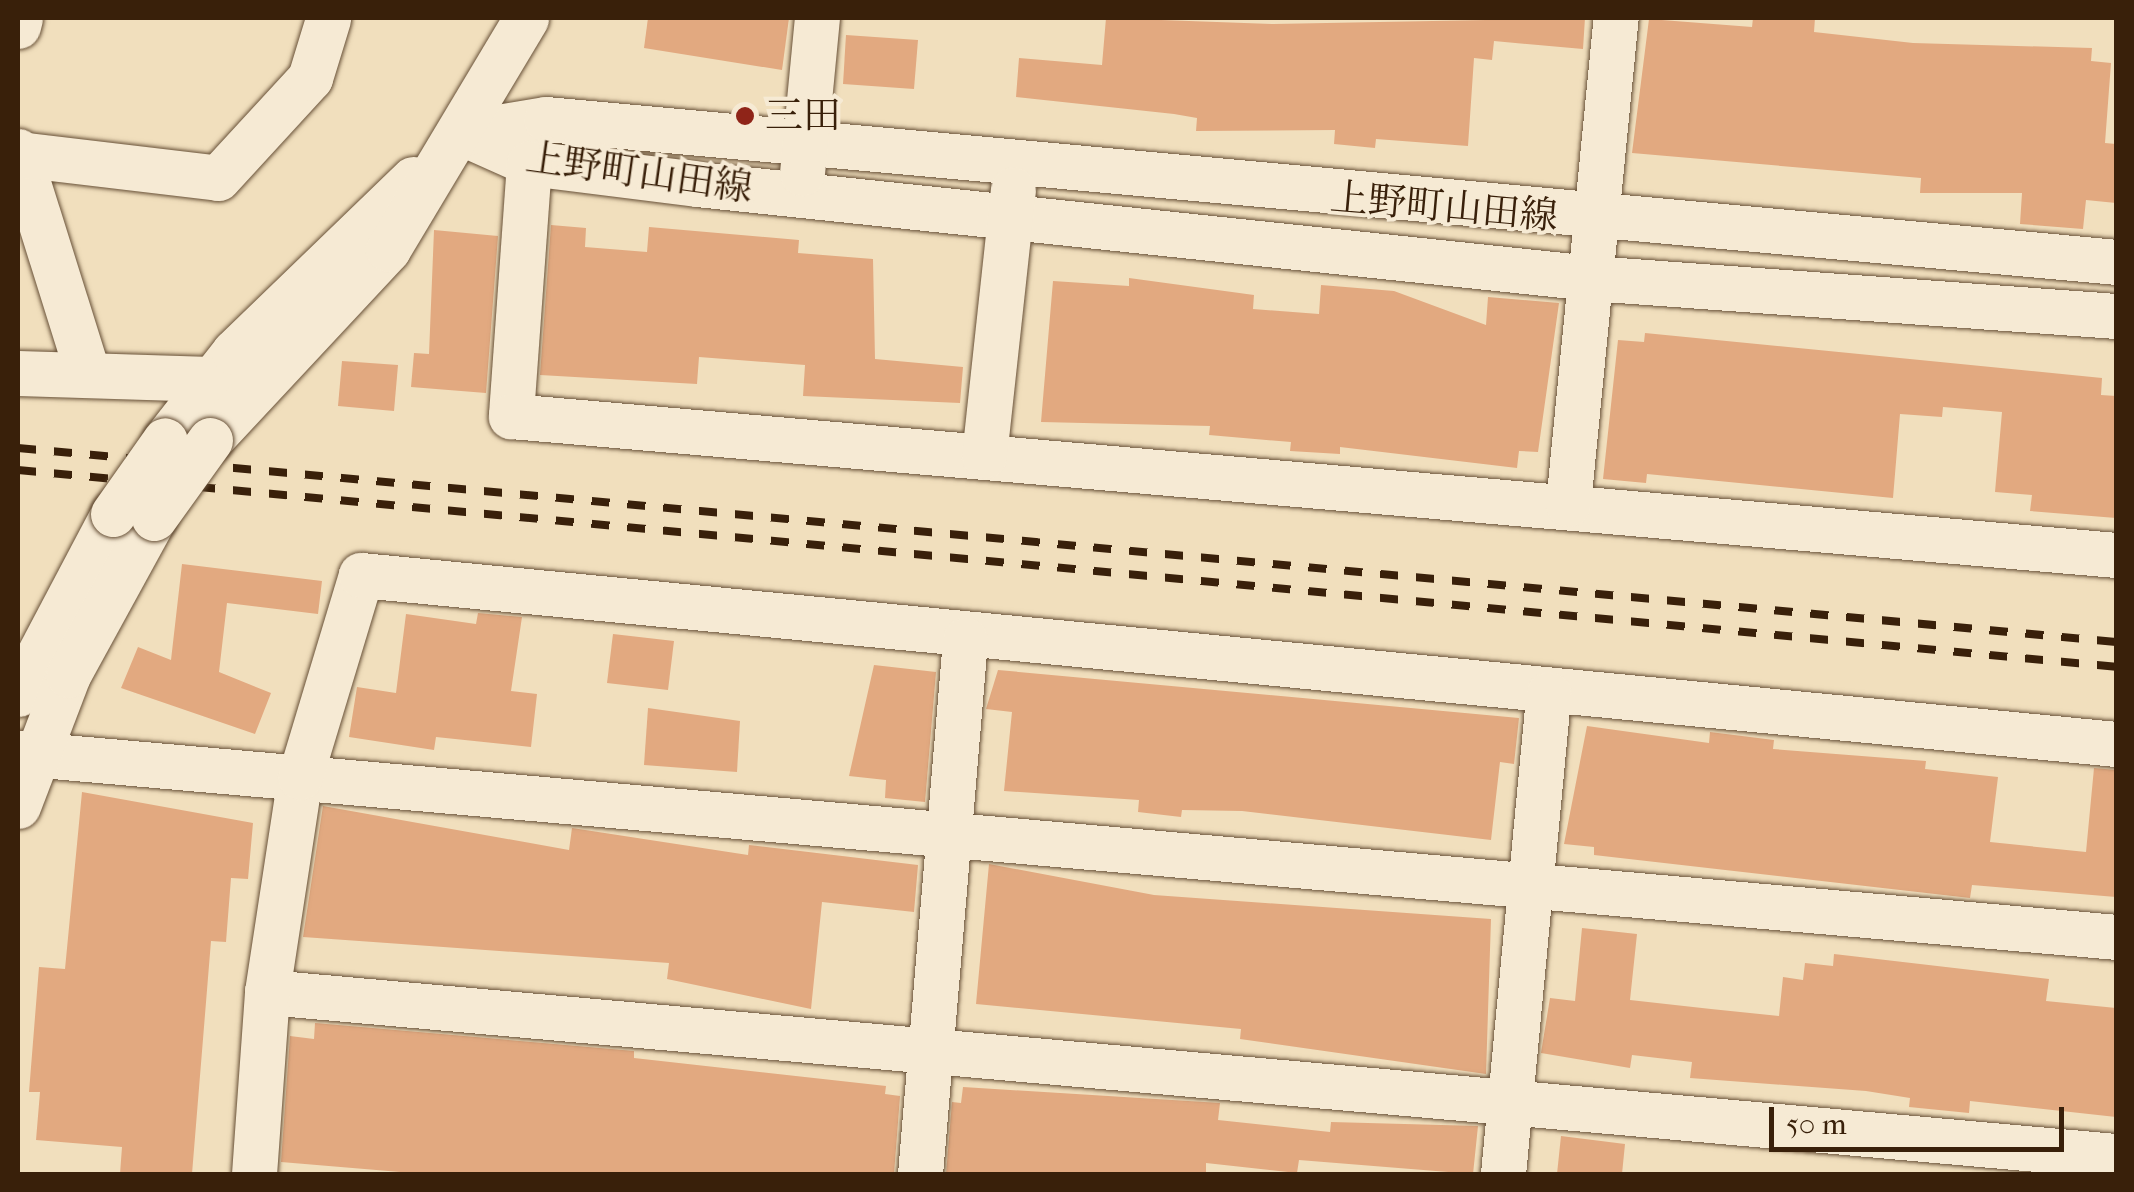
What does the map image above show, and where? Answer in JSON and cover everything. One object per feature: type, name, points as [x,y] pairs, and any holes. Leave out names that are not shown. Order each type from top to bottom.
[{"type":"street","points":[[18,26],[20,18]]},
{"type":"street","points":[[87,371],[18,152],[218,178],[310,78],[326,18]]},
{"type":"street","points":[[18,806],[26,754],[165,440],[226,390],[462,133],[526,18]]},
{"type":"street","points":[[800,195],[817,18]]},
{"type":"street","points":[[1568,504],[1616,18]]},
{"type":"street","name":"上野町山田線","points":[[462,133],[546,120],[1596,222],[2097,261]]},
{"type":"street","name":"上野町山田線","points":[[462,133],[529,163],[800,195],[1591,278],[2095,314]]},
{"type":"street","points":[[529,163],[512,416],[2116,554]]},
{"type":"street","points":[[984,456],[1015,168]]},
{"type":"street","points":[[1299,247],[1302,194]]},
{"type":"street","points":[[1845,241],[1845,296]]},
{"type":"street","points":[[2095,314],[2097,261]]},
{"type":"street","points":[[18,373],[87,371],[226,390]]},
{"type":"street","points":[[18,694],[134,516],[210,440],[226,390]]},
{"type":"street","points":[[254,1174],[267,992],[300,777],[361,575],[965,640],[2116,744]]},
{"type":"street","points":[[920,1174],[965,640]]},
{"type":"street","points":[[1503,1174],[1548,694]]},
{"type":"street","points":[[26,754],[1530,891],[2116,937]]},
{"type":"street","points":[[267,992],[1510,1107],[2116,1156]]},
{"type":"building","points":[[648,18],[789,18],[782,70],[644,48]]},
{"type":"building","points":[[1106,18],[1273,24],[1585,18],[1583,49],[1494,41],[1492,60],[1474,58],[1468,146],[1376,139],[1375,148],[1334,144],[1335,130],[1196,131],[1197,118],[1016,97],[1019,58],[1102,65]]},
{"type":"building","points":[[1753,18],[1815,18],[1814,32],[1913,43],[2092,48],[2091,61],[2111,63],[2105,143],[2116,144],[2116,203],[2086,200],[2083,229],[2020,224],[2022,193],[1920,193],[1921,178],[1632,153],[1649,19],[1752,27]]},
{"type":"building","points":[[846,35],[918,40],[914,89],[843,84]]},
{"type":"building","points":[[551,225],[586,228],[585,247],[647,252],[649,227],[799,240],[798,253],[873,259],[875,359],[963,367],[960,403],[803,396],[805,365],[699,357],[697,384],[540,375]]},
{"type":"building","points":[[434,230],[498,236],[486,393],[411,387],[414,353],[429,354]]},
{"type":"building","points":[[1129,278],[1254,295],[1253,309],[1319,314],[1321,285],[1394,291],[1486,325],[1488,297],[1559,303],[1538,452],[1519,451],[1517,468],[1340,447],[1340,454],[1290,451],[1291,442],[1209,435],[1210,426],[1041,422],[1053,281],[1129,286]]},
{"type":"building","points":[[1645,333],[2102,378],[2101,395],[2116,396],[2116,518],[2030,511],[2032,495],[1995,492],[2002,412],[1943,407],[1942,417],[1900,414],[1893,498],[1647,474],[1646,483],[1603,479],[1618,340],[1644,342]]},
{"type":"building","points":[[342,361],[398,365],[394,411],[338,406]]},
{"type":"building","points":[[182,564],[322,581],[318,614],[227,603],[219,672],[271,693],[255,734],[121,688],[138,647],[171,660]]},
{"type":"building","points":[[478,613],[522,617],[511,691],[537,694],[531,747],[436,737],[434,750],[349,737],[357,687],[396,693],[406,614],[476,624]]},
{"type":"building","points":[[613,634],[674,641],[668,690],[607,683]]},
{"type":"building","points":[[874,665],[936,672],[925,802],[885,798],[886,780],[849,776]]},
{"type":"building","points":[[998,670],[1519,718],[1514,764],[1500,762],[1491,840],[1242,811],[1182,810],[1181,817],[1138,812],[1139,800],[1004,791],[1012,712],[986,709]]},
{"type":"building","points":[[648,708],[740,721],[737,772],[644,765]]},
{"type":"building","points":[[1587,726],[1709,743],[1710,732],[1774,740],[1773,749],[1926,761],[1925,769],[1998,777],[1990,842],[2086,852],[2094,768],[2116,770],[2116,897],[1972,885],[1970,898],[1594,855],[1594,847],[1564,844]]},
{"type":"building","points":[[82,792],[253,823],[248,879],[231,878],[226,942],[211,941],[192,1174],[120,1174],[122,1147],[36,1140],[40,1092],[29,1092],[39,967],[65,969]]},
{"type":"building","points":[[323,806],[569,850],[572,828],[748,855],[749,845],[918,865],[914,912],[822,902],[811,1009],[667,979],[669,963],[303,937]]},
{"type":"building","points":[[989,864],[1154,895],[1491,919],[1486,1074],[1240,1039],[1241,1029],[976,1004]]},
{"type":"building","points":[[1582,928],[1637,934],[1630,1000],[1711,1009],[1779,1016],[1783,977],[1803,980],[1805,963],[1833,966],[1834,954],[2049,979],[2046,1001],[2116,1008],[2116,1117],[1970,1101],[1969,1113],[1909,1107],[1910,1098],[1866,1091],[1690,1078],[1692,1062],[1632,1055],[1630,1068],[1541,1053],[1550,998],[1575,1001]]},
{"type":"building","points":[[315,1023],[634,1051],[634,1058],[886,1086],[885,1094],[900,1096],[894,1174],[424,1174],[281,1162],[290,1036],[314,1039]]},
{"type":"building","points":[[963,1087],[1220,1103],[1218,1120],[1330,1132],[1331,1122],[1478,1126],[1473,1174],[1299,1160],[1297,1173],[1206,1163],[1206,1174],[946,1174],[952,1102],[961,1103]]},
{"type":"building","points":[[1561,1136],[1625,1144],[1622,1174],[1557,1174]]},
{"type":"railway","points":[[18,448],[2116,642]]},
{"type":"railway","points":[[18,470],[2116,667]]},
{"type":"place","name":"三田","points":[[745,116]]}]
